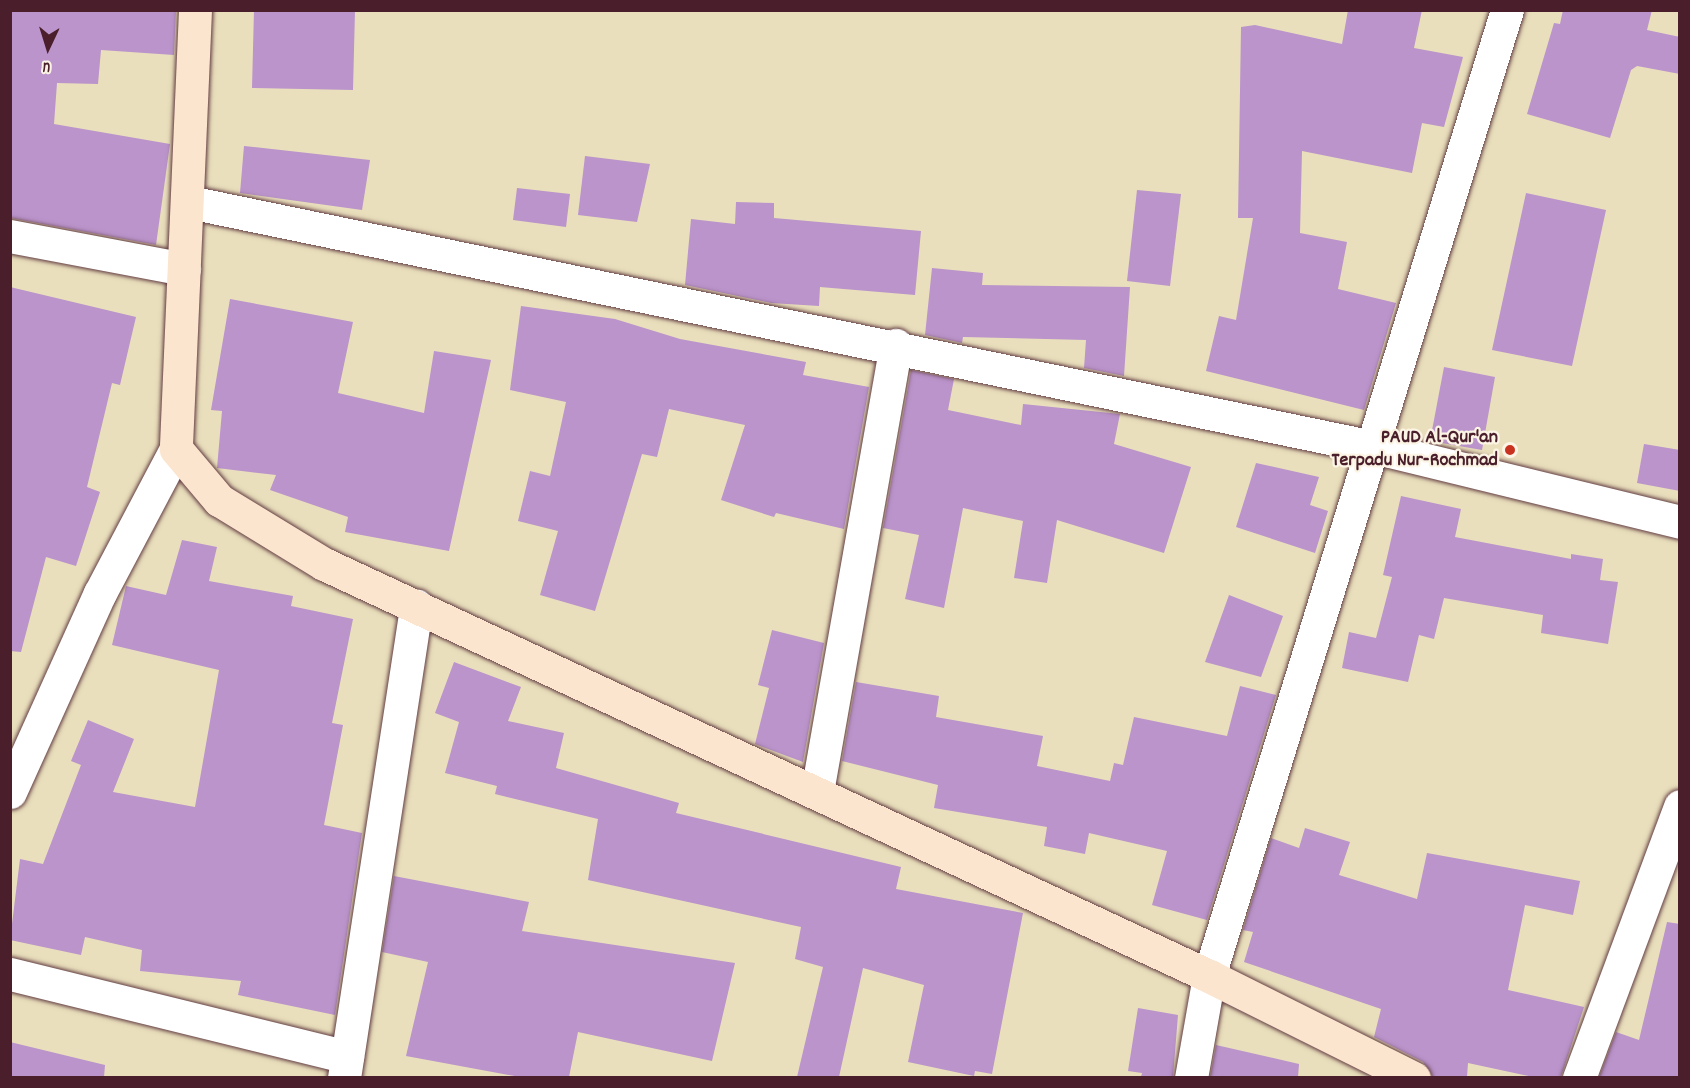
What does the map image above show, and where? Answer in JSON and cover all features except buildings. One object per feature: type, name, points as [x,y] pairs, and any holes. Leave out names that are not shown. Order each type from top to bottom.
[{"type":"street","points":[[10,792],[100,593],[176,449],[189,202],[195,10]]},
{"type":"street","points":[[1191,1077],[1209,976],[1507,10]]},
{"type":"street","points":[[189,202],[896,345],[1373,447],[1680,522]]},
{"type":"street","points":[[10,236],[184,269]]},
{"type":"street","points":[[817,792],[896,345]]},
{"type":"street","points":[[176,449],[219,500],[251,522],[324,564],[1209,976],[1414,1077]]},
{"type":"street","points":[[10,974],[345,1067],[416,605]]},
{"type":"street","points":[[1579,1077],[1680,806]]},
{"type":"place","name":"PAUD Al-Qur'an Terpadu Nur-Rochmad","points":[[1510,450]]}]
